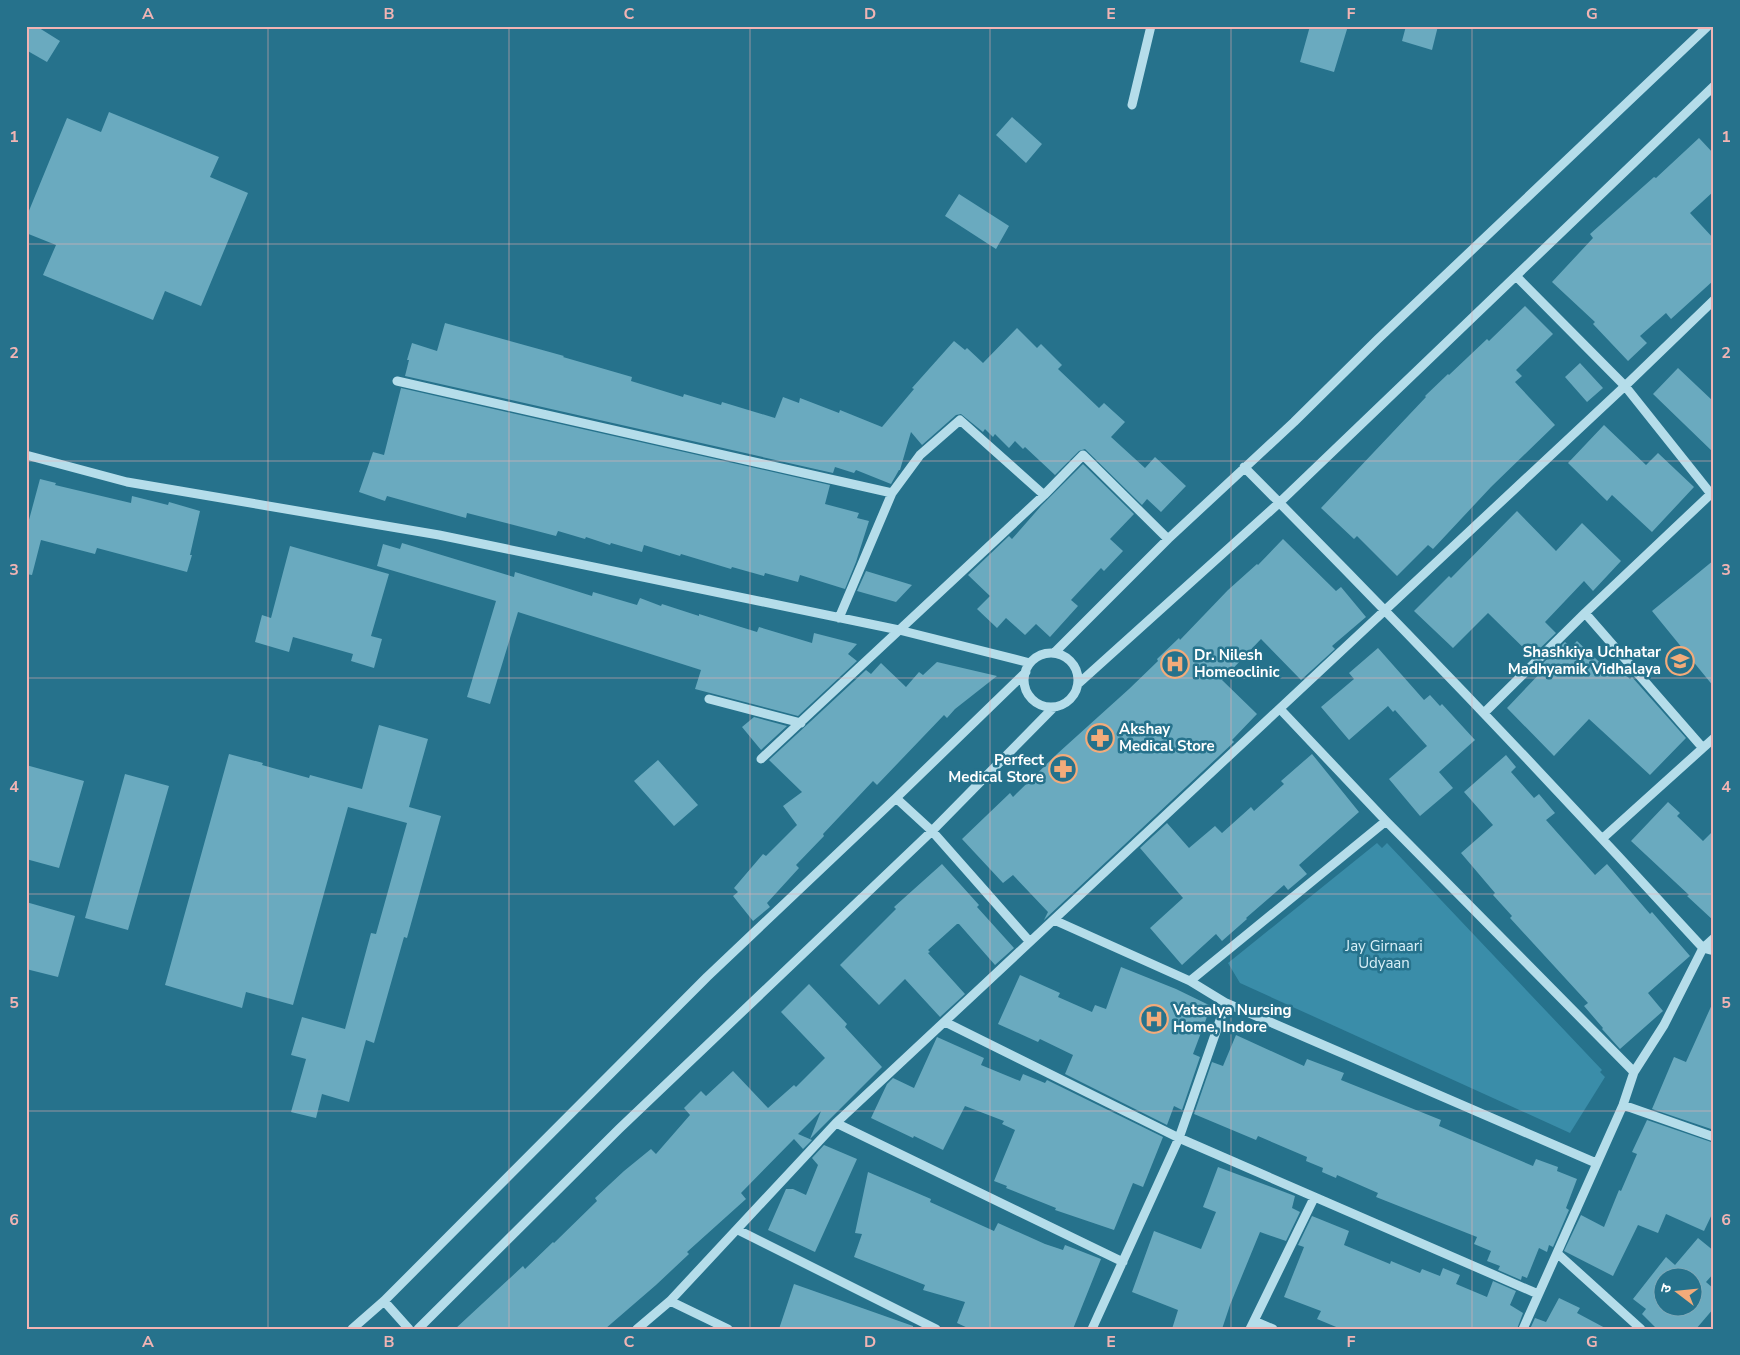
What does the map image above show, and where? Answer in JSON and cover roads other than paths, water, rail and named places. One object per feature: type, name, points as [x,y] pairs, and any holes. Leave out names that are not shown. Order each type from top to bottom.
[{"type":"street","points":[[1132,104],[1151,26]]},
{"type":"street","points":[[1054,653],[1168,539],[1294,422],[1392,325],[1708,26]]},
{"type":"street","points":[[1078,684],[1279,503],[1714,86]]},
{"type":"street","points":[[1484,712],[1712,492],[1625,386],[1516,276]]},
{"type":"street","points":[[636,1329],[670,1301],[836,1123],[1384,612],[1714,300]]},
{"type":"street","points":[[397,381],[892,493]]},
{"type":"street","points":[[839,618],[892,493],[920,455],[960,420],[1044,495]]},
{"type":"street","points":[[26,455],[126,482],[440,535],[899,630],[1028,668]]},
{"type":"street","points":[[761,759],[1044,495],[1083,455],[1168,539]]},
{"type":"street","points":[[1244,467],[1484,712],[1603,838],[1702,948],[1714,951]]},
{"type":"street","points":[[1585,613],[1702,747]]},
{"type":"street","points":[[352,1329],[384,1301],[707,977],[896,798],[1028,668],[1036,657],[1054,653],[1070,660],[1078,675],[1076,693],[1063,705],[1045,707],[1037,703],[1030,698],[1026,689],[1024,680],[1028,668]]},
{"type":"street","points":[[709,699],[801,723]]},
{"type":"street","points":[[418,1329],[619,1129],[932,831],[1054,707]]},
{"type":"street","points":[[1280,709],[1386,822],[1634,1072]]},
{"type":"street","points":[[1603,838],[1714,738]]},
{"type":"street","points":[[896,798],[932,831],[1030,942]]},
{"type":"street","points":[[1190,981],[1386,822]]},
{"type":"street","points":[[1054,920],[1190,981],[1226,1003],[1596,1163]]},
{"type":"street","points":[[1523,1329],[1623,1105],[1634,1072],[1664,1024],[1702,948],[1714,938]]},
{"type":"street","points":[[1092,1329],[1180,1138],[1226,1003]]},
{"type":"street","points":[[944,1022],[1180,1138],[1538,1294]]},
{"type":"street","points":[[1623,1105],[1714,1137]]},
{"type":"street","points":[[836,1123],[1123,1262]]},
{"type":"street","points":[[1273,1329],[1252,1325],[1314,1198]]},
{"type":"street","points":[[738,1230],[936,1329]]},
{"type":"street","points":[[1558,1254],[1641,1329]]},
{"type":"street","points":[[384,1301],[409,1329]]},
{"type":"street","points":[[670,1301],[728,1329]]},
{"type":"place","name":"Shashkiya Uchhatar Madhyamik Vidhalaya","points":[[1680,661]]},
{"type":"place","name":"Dr. Nilesh Homeoclinic","points":[[1175,664]]},
{"type":"place","name":"Akshay Medical Store","points":[[1100,738]]},
{"type":"place","name":"Perfect Medical Store","points":[[1063,769]]},
{"type":"place","name":"Vatsalya Nursing Home, Indore","points":[[1154,1019]]},
{"type":"park label","name":"Jay Girnaari Udyaan","points":[[1384,954]]}]
